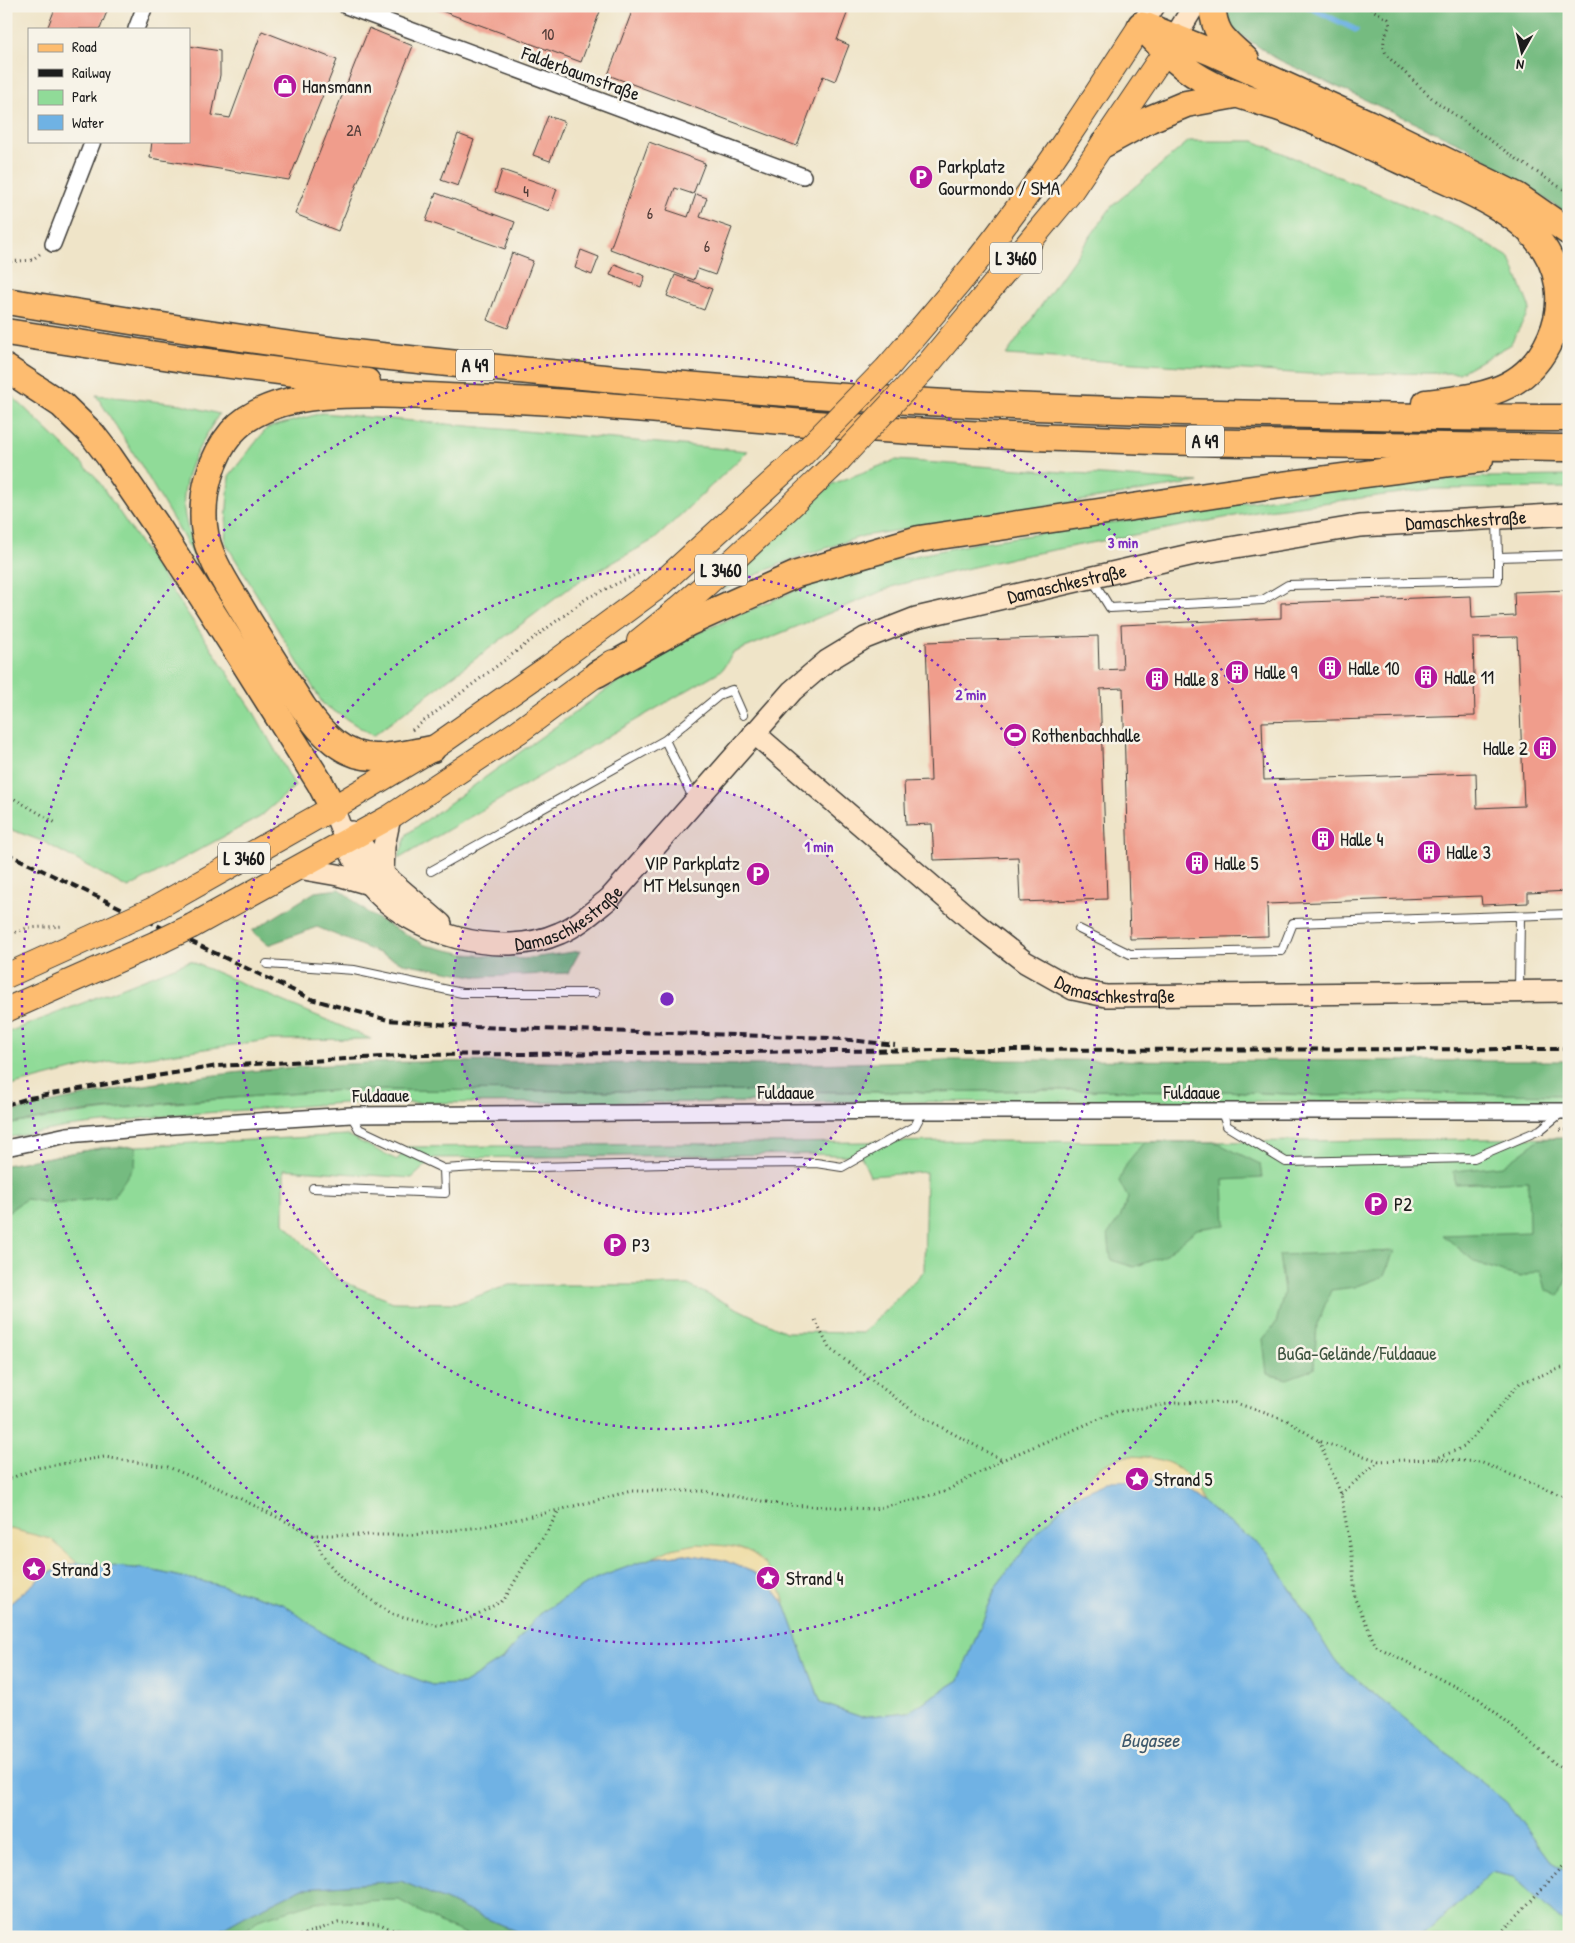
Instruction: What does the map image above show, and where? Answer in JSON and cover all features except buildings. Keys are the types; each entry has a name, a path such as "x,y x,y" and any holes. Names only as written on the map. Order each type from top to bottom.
{"highway":[{"path":"1212,6 1215,27 1220,36 1265,77"},
{"path":"1147,16 1171,44 1183,68 1235,95 1278,108 1341,134 1474,195 1515,217 1544,247 1556,272 1559,286 1557,318 1546,348 1531,369 1502,389 1466,399 1288,414"},
{"path":"1171,44 1265,77 1368,123 1517,196 1569,232"},
{"path":"1104,144 1150,119 1186,104 1235,95"},
{"name":"A 49","path":"6,302 188,330 377,355 581,376 779,392 947,403 1288,414 1569,418"},
{"name":"A 49","path":"6,332 183,359 512,399 913,431 1118,439 1569,449"},
{"path":"6,368 30,382 62,405 92,434 110,456 240,656 320,783 333,808"},
{"path":"432,749 378,758 357,755 332,742 316,727 257,635 215,561 204,527 204,506 208,480 212,465 232,432 246,419 277,404 301,398 326,396 390,395 512,399"},
{"path":"598,674 688,623 773,584 797,574 920,539 1266,487 1569,449"}],"main road":[{"name":"L 3460","path":"6,976 123,924 154,908 333,808 432,749 549,667 655,589 800,457 888,367 1004,227 1050,162 1147,16"},
{"name":"L 3460","path":"6,1010 192,926 390,817 518,732 598,674 662,623 839,460 924,369 1069,194 1171,44"}],"street":[{"path":"136,28 145,6"},
{"name":"Falderbaumstraße","path":"346,6 803,176"},
{"name":"L 3460","path":"1171,44 1194,6"},
{"path":"53,244 92,142"},
{"name":"Damaschkestraße","path":"333,808 350,839 376,879 423,910 459,938 494,945 536,941 561,933 610,898 695,802 749,724 827,661 865,638 916,618 1194,554 1360,526 1569,514"},
{"name":"Damaschkestraße","path":"749,724 976,924 1026,962 1073,989 1106,996 1569,991"},
{"path":"376,879 390,817"},
{"name":"Damaschkestraße","path":"298,868 376,879"},
{"name":"Fuldaaue","path":"6,1148 67,1135 351,1115 923,1111 1566,1111"}],"lane":[{"path":"1092,578 1110,608 1263,600 1288,586 1498,580 1497,518"},
{"path":"1498,557 1569,556"},
{"path":"431,871 666,740 721,694 732,690 749,724"},
{"path":"666,740 695,802"},
{"path":"1079,929 1130,954 1282,951 1293,923 1569,914"},
{"path":"1519,992 1520,916"},
{"path":"267,964 354,970 462,993 595,992"},
{"path":"351,1115 359,1129 444,1169 491,1166 816,1163 842,1167 915,1126 923,1111"},
{"path":"1222,1112 1227,1126 1286,1162 1474,1158 1540,1130 1566,1111"},
{"path":"312,1188 445,1193 444,1169"}],"path":[{"path":"1366,6 1388,19 1390,25 1383,38 1383,47 1387,56 1434,100 1515,158 1569,193"},
{"path":"6,262 32,260 53,244"},
{"path":"404,735 587,598 643,571"},
{"path":"6,794 56,823"},
{"path":"6,936 27,928 65,926"},
{"path":"815,1320 829,1348 869,1378 918,1414 1002,1460"},
{"path":"1569,1362 1567,1366 1569,1373"},
{"path":"1434,1459 1464,1447 1520,1383 1567,1366"},
{"path":"6,1480 37,1468 104,1457 168,1467 223,1490 312,1535 412,1536 481,1527 559,1510 631,1490 703,1491 785,1505 874,1509 944,1492 1002,1460 1116,1412 1175,1403 1236,1404 1288,1420 1319,1441 1379,1461 1434,1459 1480,1462 1560,1495 1569,1496"},
{"path":"1319,1441 1341,1494 1352,1556 1354,1598 1376,1646 1479,1699 1567,1772 1569,1780"},
{"path":"1341,1494 1379,1461"},
{"path":"312,1535 323,1556 343,1581 392,1614 437,1625 465,1621 504,1600 559,1510"},
{"path":"1497,1937 1568,1860"},
{"path":"295,1937 338,1923 380,1924 408,1937"}],"green space":[{"path":"1228,6 1569,6 1569,215 1465,146 1277,59 1223,23"},
{"path":"1189,141 1254,141 1462,229 1510,258 1530,309 1510,345 1459,373 1309,374 1006,355 1112,206"},
{"path":"6,393 12,396 95,476 252,709 295,786 260,817 128,888 42,841 6,828"},
{"path":"96,395 181,404 219,414 192,462 185,489 185,517 198,562 141,465"},
{"path":"322,413 748,451 655,539 576,583 373,736 323,704 225,542 229,476 267,428"},
{"path":"896,460 1198,482 863,536 787,561 721,591 832,484"},
{"path":"1569,476 1569,488 1432,489 1267,510 1016,557 897,585 733,653 722,670 398,859 407,834 628,674 681,640 794,591 857,568 977,543 1349,487 1487,477"},
{"path":"340,889 369,914 425,945 465,954 524,959 580,951 568,973 479,977 403,963 317,927 268,945 252,931 315,892"},
{"path":"190,961 371,1039 268,1040 91,1065 6,1087 6,1033"},
{"path":"946,1060 1569,1061 1569,1095 1417,1093 1329,1096 1223,1091 1052,1090 924,1092 343,1090 176,1102 66,1114 6,1125 6,1113 108,1091 212,1076 316,1066 368,1063 462,1062 761,1065"},
{"path":"343,1090 1223,1091 1329,1096 1417,1093 1569,1095 1569,1103 1222,1101 343,1103 176,1115 67,1127 6,1138 6,1125 90,1112 175,1103"},
{"name":"BuGa-Gelände/Fuldaaue","path":"347,1135 397,1160 407,1147 960,1141 1215,1142 1569,1138 1569,1873 1551,1862 1507,1803 1335,1661 1267,1551 1186,1490 1107,1482 1074,1496 1042,1527 997,1585 959,1680 908,1712 861,1717 821,1703 785,1605 652,1558 595,1579 539,1614 504,1658 463,1684 432,1685 398,1672 327,1636 283,1604 214,1584 145,1569 77,1563 11,1602 6,1607 6,1165 100,1148","holes":["810,1154 861,1156 870,1176 926,1172 924,1271 863,1333 786,1332 688,1285 509,1285 458,1303 393,1302 337,1279 284,1223 284,1169 412,1178 434,1158"]},
{"path":"1569,1138 1569,1212 1559,1225 1568,1276 1559,1296 1546,1290 1541,1270 1521,1277 1505,1273 1475,1262 1443,1235 1529,1232 1528,1181 1455,1184 1454,1171 1503,1166 1540,1139"},
{"path":"1144,1142 1215,1142 1260,1164 1262,1178 1223,1180 1225,1225 1197,1229 1162,1257 1134,1267 1111,1260 1108,1234 1120,1218 1128,1198 1119,1181 1127,1163"},
{"path":"136,1146 135,1165 113,1197 56,1204 26,1199 6,1213 6,1165 100,1148"},
{"path":"1394,1251 1384,1276 1355,1287 1331,1290 1317,1325 1314,1369 1287,1379 1267,1374 1263,1339 1276,1323 1284,1292 1279,1255"},
{"path":"1492,1872 1514,1877 1569,1928 1569,1937 1418,1937 1429,1931"},
{"path":"401,1881 529,1937 208,1937 247,1915"},
{"path":"401,1881 529,1937 474,1937 442,1924 399,1900 316,1902 258,1920 239,1937 208,1937 247,1915 303,1888"}],"sand":[{"name":"Strand 5","path":"1123,1456 1150,1458 1172,1464 1197,1489 1203,1503 1186,1490 1074,1496 1095,1471"},
{"name":"Strand 3","path":"11,1529 51,1539 77,1563 45,1574 6,1607 6,1530"},
{"name":"Strand 4","path":"697,1544 733,1547 747,1550 758,1557 773,1576 781,1591 785,1605 770,1584 753,1572 723,1560 685,1554 652,1558 671,1549"}],"water":[{"name":"Bugasee","path":"1149,1481 1186,1490 1267,1551 1335,1661 1507,1803 1551,1862 1569,1873 1569,1928 1514,1877 1492,1872 1429,1931 1418,1937 529,1937 401,1881 303,1888 247,1915 208,1937 6,1937 6,1607 45,1574 77,1563 145,1569 214,1584 283,1604 327,1636 398,1672 432,1685 463,1684 504,1658 539,1614 595,1579 652,1558 685,1554 723,1560 753,1572 770,1584 785,1605 821,1703 861,1717 908,1712 959,1680 997,1585 1042,1527 1074,1496 1107,1482"}],"waterway":[{"path":"1307,6 1356,30"}],"railway":[{"path":"6,853 311,999 388,1020 475,1027 832,1038 895,1045"},
{"path":"6,1105 29,1098 218,1066 418,1055 944,1050 1569,1049"}],"place":[{"name":"Hansmann","path":"285,86"},
{"name":"Parkplatz Gourmondo / SMA","path":"921,177"},
{"name":"Halle 10","path":"1330,668"},
{"name":"Halle 9","path":"1237,672"},
{"name":"Halle 11","path":"1426,677"},
{"name":"Halle 8","path":"1157,679"},
{"name":"Rothenbachhalle","path":"1015,735"},
{"name":"Halle 2","path":"1545,748"},
{"name":"Halle 4","path":"1323,839"},
{"name":"Halle 3","path":"1429,852"},
{"name":"Halle 5","path":"1197,863"},
{"name":"VIP Parkplatz MT Melsungen","path":"758,874"},
{"name":"P2","path":"1376,1204"},
{"name":"P3","path":"615,1245"},
{"name":"Strand 5","path":"1137,1479"},
{"name":"Strand 3","path":"34,1569"},
{"name":"Strand 4","path":"768,1578"}]}
